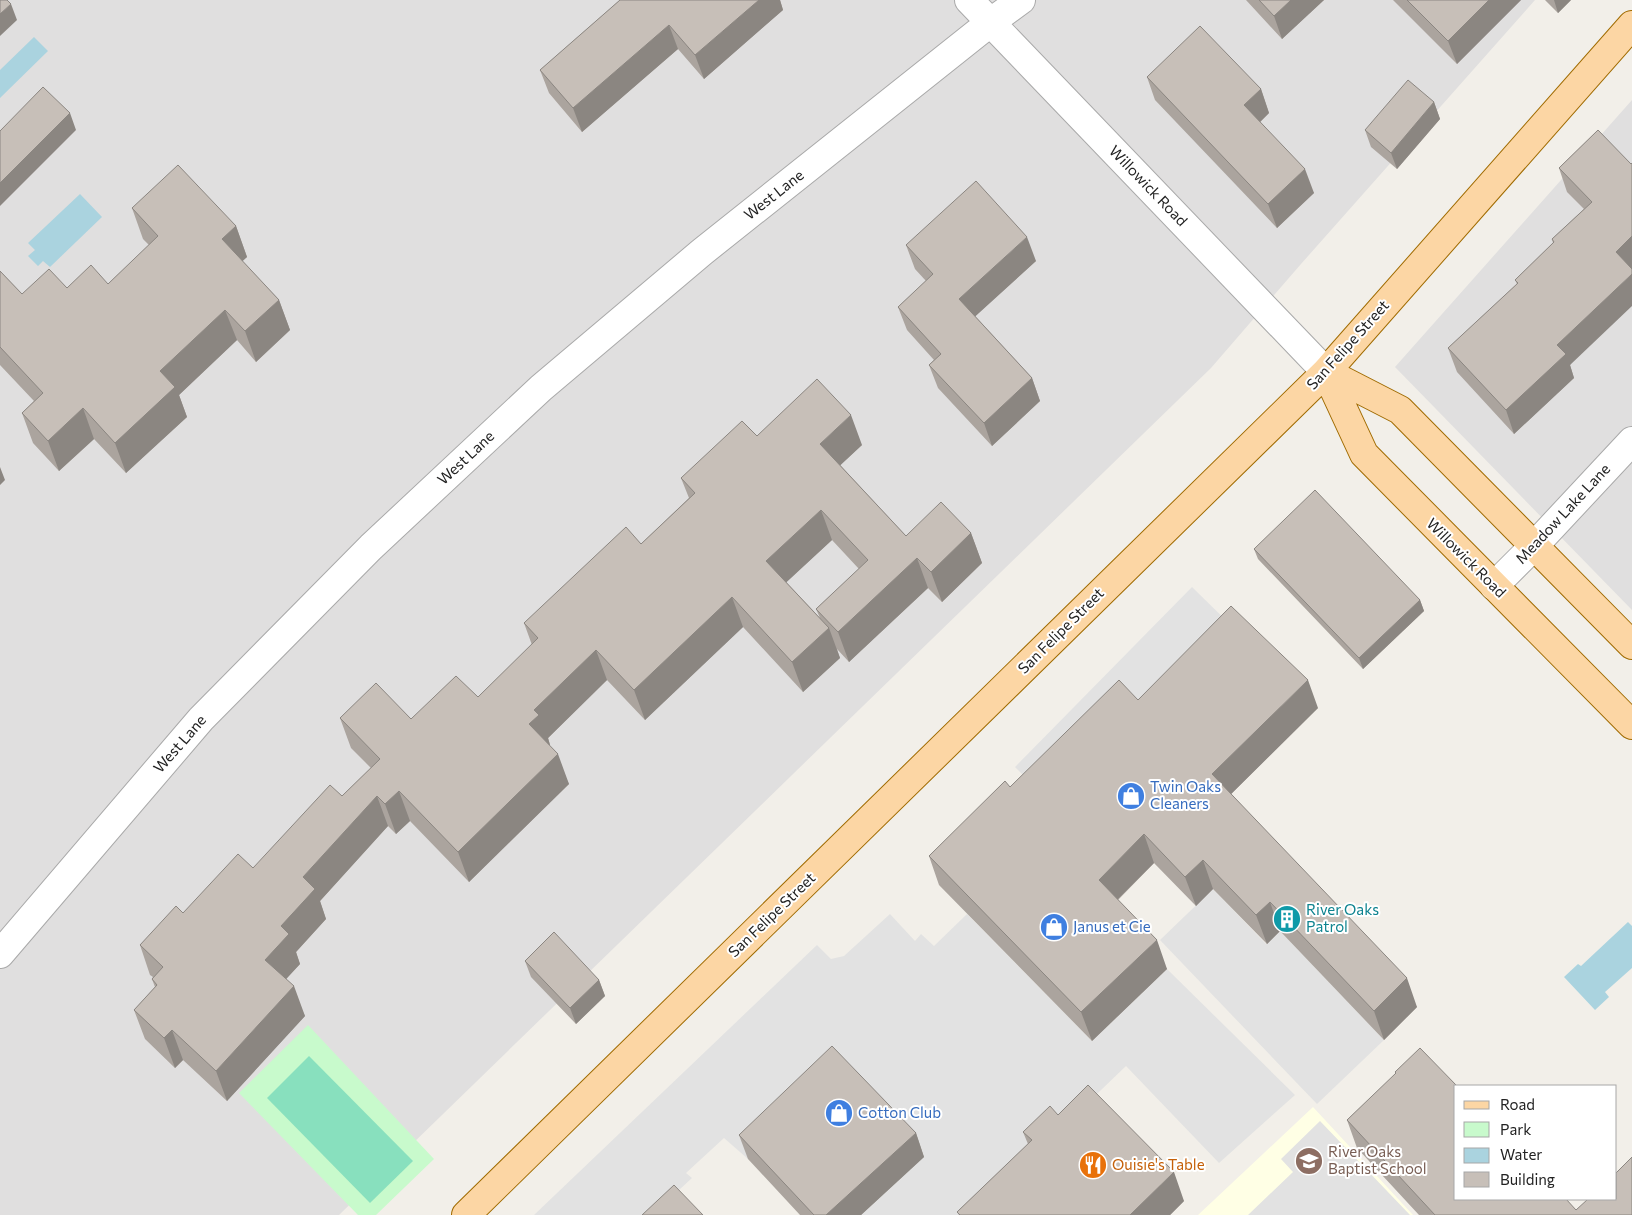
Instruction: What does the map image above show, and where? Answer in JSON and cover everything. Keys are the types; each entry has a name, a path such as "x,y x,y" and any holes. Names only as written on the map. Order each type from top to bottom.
{"main road":[{"name":"San Felipe Street","path":"466,1215 1326,372 1632,25"},
{"name":"Willowick Road","path":"1326,372 1400,410 1632,645"},
{"name":"Willowick Road","path":"1326,372 1364,454 1632,726"}],"street":[{"name":"Willowick Road","path":"969,0 1326,372"},
{"name":"West Lane","path":"0,954 201,719 371,547 541,388 702,252 1021,0"},
{"name":"Meadow Lake Lane","path":"1494,586 1632,441"}],"shaded area":[{"path":"0,0 1535,0 1211,368 339,1215 0,1215"},
{"path":"1632,100 1632,610 1395,367"},
{"path":"1192,587 1241,635 1043,795 1015,767"},
{"path":"1213,889 1266,944 1280,931 1384,1040 1317,1104 1160,940"},
{"path":"890,914 915,941 921,934 934,946 967,914 1092,1041 1167,969 1295,1095 1219,1163 1126,1066 971,1215 861,1215 748,1159 724,1138 686,1173 692,1178 652,1215 534,1215 817,945 831,959 844,956"},
{"name":"River Oaks Baptist School","path":"1313,1107 1413,1215 1198,1215"},
{"name":"River Oaks Baptist School","path":"1320,1121 1410,1215 1248,1215 1293,1172 1281,1159"}],"green space":[{"path":"308,1025 434,1159 376,1215 358,1215 239,1093"},
{"path":"309,1056 413,1161 370,1203 267,1098"}],"water":[{"path":"34,37 48,51 0,98 0,70"},
{"path":"80,194 102,217 50,267 43,261 38,266 28,256 35,250 28,243"},
{"path":"1628,922 1632,926 1632,968 1605,992 1609,997 1595,1010 1564,977 1578,964 1581,966"}],"building":[{"path":"0,0 7,0 11,4 0,14"},
{"path":"620,0 759,0 695,55 669,25 573,108 540,70"},
{"path":"1259,0 1291,0 1274,16"},
{"path":"1407,0 1489,0 1448,41"},
{"path":"1200,26 1261,89 1244,105 1305,169 1268,204 1147,77"},
{"path":"1408,80 1434,102 1391,153 1365,130"},
{"path":"43,87 70,113 0,183 0,131"},
{"path":"1598,130 1632,163 1632,236 1616,252 1632,269 1632,274 1557,345 1566,354 1506,410 1448,348 1518,283 1515,280 1554,242 1552,239 1592,202 1559,168"},
{"path":"178,165 236,226 222,239 279,300 245,331 225,310 160,371 175,387 115,443 83,408 48,441 22,413 43,393 0,347 0,271 22,294 49,269 67,288 91,265 108,284 158,236 132,208"},
{"path":"976,181 1027,237 959,299 1032,378 984,423 929,365 941,354 898,307 933,274 906,245"},
{"path":"817,379 851,415 820,444 906,536 941,502 971,533 931,572 917,558 838,632 816,609 868,560 821,510 766,561 829,628 792,662 732,597 634,690 596,650 534,710 539,715 529,724 558,754 458,852 399,791 385,804 377,796 303,877 315,889 281,926 289,934 265,960 294,986 216,1071 172,1030 164,1038 134,1010 157,985 152,979 163,967 140,945 176,906 183,913 238,854 253,868 330,785 342,796 380,759 340,718 376,683 411,719 456,676 478,697 538,638 524,623 626,527 641,544 695,493 681,478 742,421 757,436"},
{"path":"1315,490 1420,600 1359,658 1254,549"},
{"path":"1231,606 1308,680 1212,774 1407,978 1374,1011 1270,902 1256,915 1203,860 1185,877 1144,834 1099,880 1157,940 1081,1012 929,856 1005,781 1010,787 1119,680 1138,700"},
{"path":"554,932 599,980 570,1008 525,961"},
{"name":"Cotton Club","path":"832,1046 916,1133 826,1215 814,1215 739,1135"},
{"path":"1420,1048 1456,1085 1454,1085 1454,1200 1567,1200 1576,1210 1587,1200 1617,1200 1617,1172 1632,1157 1632,1215 1435,1215 1347,1120"},
{"name":"Ouisie's Table","path":"1088,1085 1174,1172 1130,1215 960,1215 957,1212 1032,1140 1023,1132 1050,1106 1058,1115"},
{"path":"674,1185 703,1215 642,1215"}],"place":[{"name":"Twin Oaks Cleaners","path":"1131,796"},
{"name":"River Oaks Patrol","path":"1287,919"},
{"name":"Janus et Cie","path":"1054,927"},
{"name":"Cotton Club","path":"839,1113"},
{"name":"River Oaks Baptist School","path":"1309,1161"},
{"name":"Ouisie's Table","path":"1093,1165"}]}
